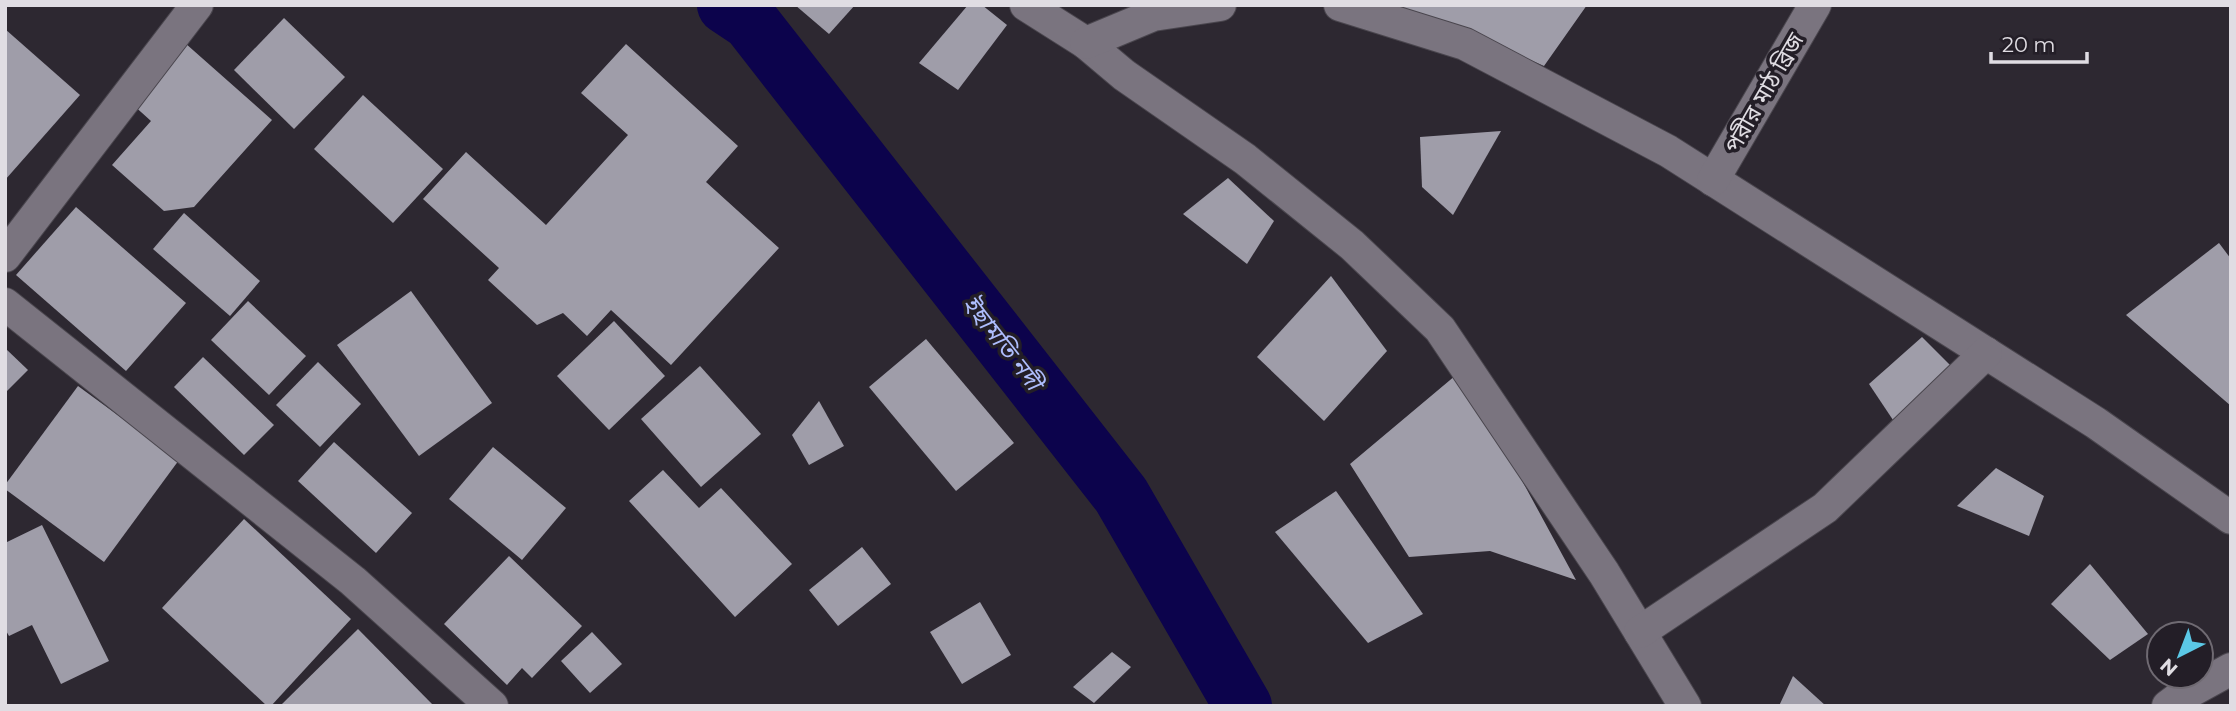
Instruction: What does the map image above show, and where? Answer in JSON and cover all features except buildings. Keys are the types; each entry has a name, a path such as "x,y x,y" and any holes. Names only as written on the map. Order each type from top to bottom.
{"street":[{"path":"5,256 197,5"},
{"path":"1026,5 1086,43 1124,75 1244,159 1352,245 1440,329 1604,573 1685,706"},
{"path":"1086,43 1153,15 1220,5"},
{"path":"1340,5 1465,44 1668,151 2096,423 2231,518"},
{"name":"পরীর মাঠ ব্রিজ","path":"1713,180 1815,5"},
{"path":"5,304 353,581 492,706"},
{"path":"1640,632 1825,508 1986,353"},
{"path":"2168,706 2231,669"}],"waterway":[{"name":"ইছামতি নদী","path":"726,5 750,21 1121,495 1243,706"}]}
